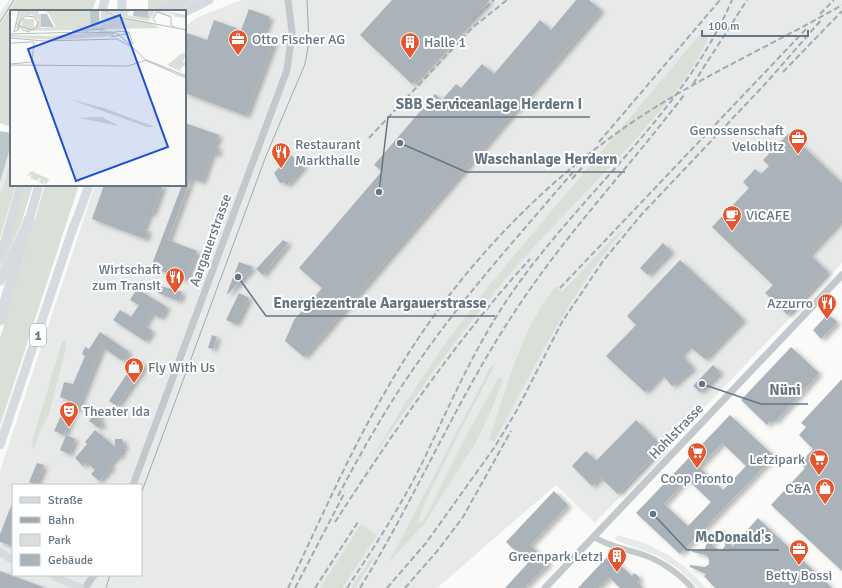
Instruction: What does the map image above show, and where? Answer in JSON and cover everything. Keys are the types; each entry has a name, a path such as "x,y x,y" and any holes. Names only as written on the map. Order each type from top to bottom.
{"highway":[{"path":"0,320 29,220"}],"main road":[{"path":"102,10 105,0"},
{"path":"108,10 110,0"},
{"path":"163,10 185,0"},
{"path":"186,12 209,0"},
{"path":"0,258 21,186"},
{"path":"0,281 29,220 39,186"},
{"path":"74,225 74,215 83,186"},
{"name":"1","path":"0,445 74,225 89,186"},
{"path":"0,552 7,559"},
{"path":"54,576 80,588"}],"street":[{"name":"Aargauerstrasse","path":"133,484 287,70 292,32 287,1"},
{"name":"Hohlstrasse","path":"545,588 842,275"},
{"path":"594,537 607,545 645,555 670,569 689,587"},
{"path":"85,588 93,576"}],"shaded area":[{"path":"9,0 17,0 0,25 0,13"},
{"path":"241,0 842,0 842,263 595,523 556,485 437,588 0,588 0,471 95,186 186,186 186,25 196,18"},
{"path":"0,131 10,133 10,148 0,182"},
{"path":"10,148 10,164 2,191 0,191 0,182"},
{"path":"618,535 647,544 670,556 686,568 706,588 698,588 679,569 656,555 617,541 615,538"}],"green space":[{"path":"17,0 96,0 92,10 10,10"},
{"path":"148,0 199,0 182,10 148,10"},
{"path":"10,10 10,127 0,123 0,25"},
{"path":"702,32 708,39 690,71 665,105 626,150 543,237 502,283 442,359 368,464 406,402 447,341 491,283"},
{"path":"10,164 10,186 16,186 0,238 0,191 2,191"},
{"path":"26,186 33,186 21,224 0,272 6,239"},
{"path":"45,186 79,186 0,426 0,338"},
{"path":"620,231 622,232 585,281 568,307 537,361 494,442 489,440 524,340 544,303 556,286 562,292"},
{"path":"66,340 66,347 49,414 40,431 34,449 31,445 62,342"},
{"path":"496,363 425,502 418,522 420,523 424,520 465,438 499,377 503,380 490,413 476,442 424,524 389,562 490,368"},
{"path":"361,524 377,535 342,588 320,588"},
{"path":"372,557 374,558 355,588 351,588"}],"building":[{"name":"Halle 1","path":"392,0 490,0 412,84 360,35"},
{"path":"576,0 589,0 601,10 304,357 285,341 294,320 322,288 299,268 382,171 374,165 435,94 442,100 456,84 461,88 482,64 494,74 540,20 551,30"},
{"path":"249,9 270,17 262,38 274,42 246,116 186,93 187,33 207,40 214,20 241,30"},
{"path":"186,123 219,135 214,147 219,148 217,155 212,153 202,182 191,178 168,240 197,251 186,280 151,267 182,186 186,186"},
{"path":"789,133 842,183 842,219 809,254 828,272 788,315 765,293 773,285 712,227 749,188 743,182 755,169 761,174 769,166 763,160"},
{"path":"291,155 304,166 287,185 284,182 280,183 274,173"},
{"path":"104,186 163,186 152,214 149,214 143,229 148,231 145,239 92,219"},
{"path":"283,240 288,243 263,275 256,269"},
{"path":"663,243 671,251 648,275 640,268"},
{"path":"680,260 743,319 705,359 689,346 681,354 693,368 672,386 662,374 645,392 606,356 636,325 627,316"},
{"path":"239,262 253,267 228,294 227,293"},
{"path":"161,286 182,292 179,301 158,293"},
{"path":"137,289 167,307 160,318 152,313 144,325 152,331 145,341 113,320 120,310 131,317 139,305 130,300"},
{"path":"239,293 249,298 236,324 226,320"},
{"path":"828,314 837,322 821,339 813,330"},
{"path":"100,332 129,352 123,361 102,347 77,410 75,409 64,435 54,431 68,400 60,397 64,382 73,384 85,356 82,354 85,347 89,349"},
{"path":"212,335 217,337 213,349 208,348"},
{"path":"791,347 819,373 776,421 770,421 767,425 741,400"},
{"path":"136,360 145,366 117,406 109,401"},
{"path":"713,365 720,372 700,392 693,386"},
{"name":"Letzipark","path":"842,379 842,571 771,505 805,468 800,463 813,449 799,435 806,427 801,423"},
{"path":"95,412 101,416 98,420 103,422 99,428 89,421"},
{"path":"730,415 774,456 680,554 636,513","holes":["722,443 746,466 723,490 699,467","687,479 711,502 688,526 664,504"]},
{"path":"636,420 663,447 618,494 600,477 592,486 572,466 586,451 596,461"},
{"path":"95,430 115,447 115,439 122,439 125,448 122,449 120,457 117,456 109,465 112,467 99,481 91,474 95,470 86,462 83,466 75,458 87,444 85,442"},
{"path":"66,435 75,439 69,454 60,450"},
{"path":"37,463 44,465 36,484 29,482"},
{"path":"554,491 568,505 530,545 549,563 524,588 505,588 528,563 506,542"},
{"path":"12,504 12,546 0,542 0,534"},
{"name":"Letzipark","path":"758,518 832,588 715,588 704,576 706,574 690,567 690,565 705,567 709,564 709,559 706,555 692,552 705,549 707,536 709,538 710,535 724,530 732,547","holes":["723,532 725,546 722,550 717,550 711,543"]},
{"name":"Greenpark Letzi","path":"609,555 632,576 634,573 638,576 640,579 637,582 643,588 620,588 609,577 598,588 578,588"},
{"path":"0,571 43,587 43,588 0,588"}],"tram line":[{"path":"0,22 14,0"},
{"path":"142,491 266,156 305,64 309,42 307,0"},
{"path":"106,588 110,576"}],"railway":[{"path":"472,20 494,0"},
{"path":"369,138 472,28 507,0"},
{"path":"599,142 720,0"},
{"path":"347,588 398,508 425,457 474,355 509,297 566,223 658,118 686,81 711,42 732,0"},
{"path":"693,84 747,0"},
{"path":"820,14 834,0"},
{"path":"288,588 348,461 374,411 411,350 462,279 521,214 586,156 647,112 702,80 842,5"},
{"path":"783,72 842,11"},
{"path":"387,588 426,543 494,448 517,410 562,322 603,261 642,214 767,82 822,19"},
{"path":"560,288 808,27"},
{"path":"360,588 380,555 452,419 510,319 530,289 572,233 684,95"},
{"path":"572,179 592,156"},
{"path":"338,496 400,388 441,330 477,284 573,172"},
{"path":"335,522 427,386 477,321 530,259"},
{"path":"405,588 438,550 463,517 511,431"},
{"path":"295,588 345,492"},
{"path":"315,588 358,522"}],"place":[{"name":"Otto Fischer AG","path":"238,56"},
{"name":"Halle 1","path":"410,59"},
{"name":"Waschanlage Herdern","path":"400,143"},
{"name":"Genossenschaft Veloblitz","path":"798,155"},
{"name":"Restaurant Markthalle","path":"281,169"},
{"name":"SBB Serviceanlage Herdern I","path":"379,192"},
{"name":"ViCAFE","path":"732,232"},
{"name":"Energiezentrale Aargauerstrasse","path":"238,277"},
{"name":"Wirtschaft zum Transit","path":"175,294"},
{"name":"Azzurro","path":"827,320"},
{"name":"Fly With Us","path":"134,384"},
{"name":"Nüni","path":"702,384"},
{"name":"Theater Ida","path":"69,428"},
{"name":"Coop Pronto","path":"697,469"},
{"name":"Letzipark","path":"819,476"},
{"name":"C&A","path":"825,505"},
{"name":"McDonald's","path":"653,514"},
{"name":"Betty Bossi","path":"799,566"},
{"name":"Greenpark Letzi","path":"617,573"}]}
